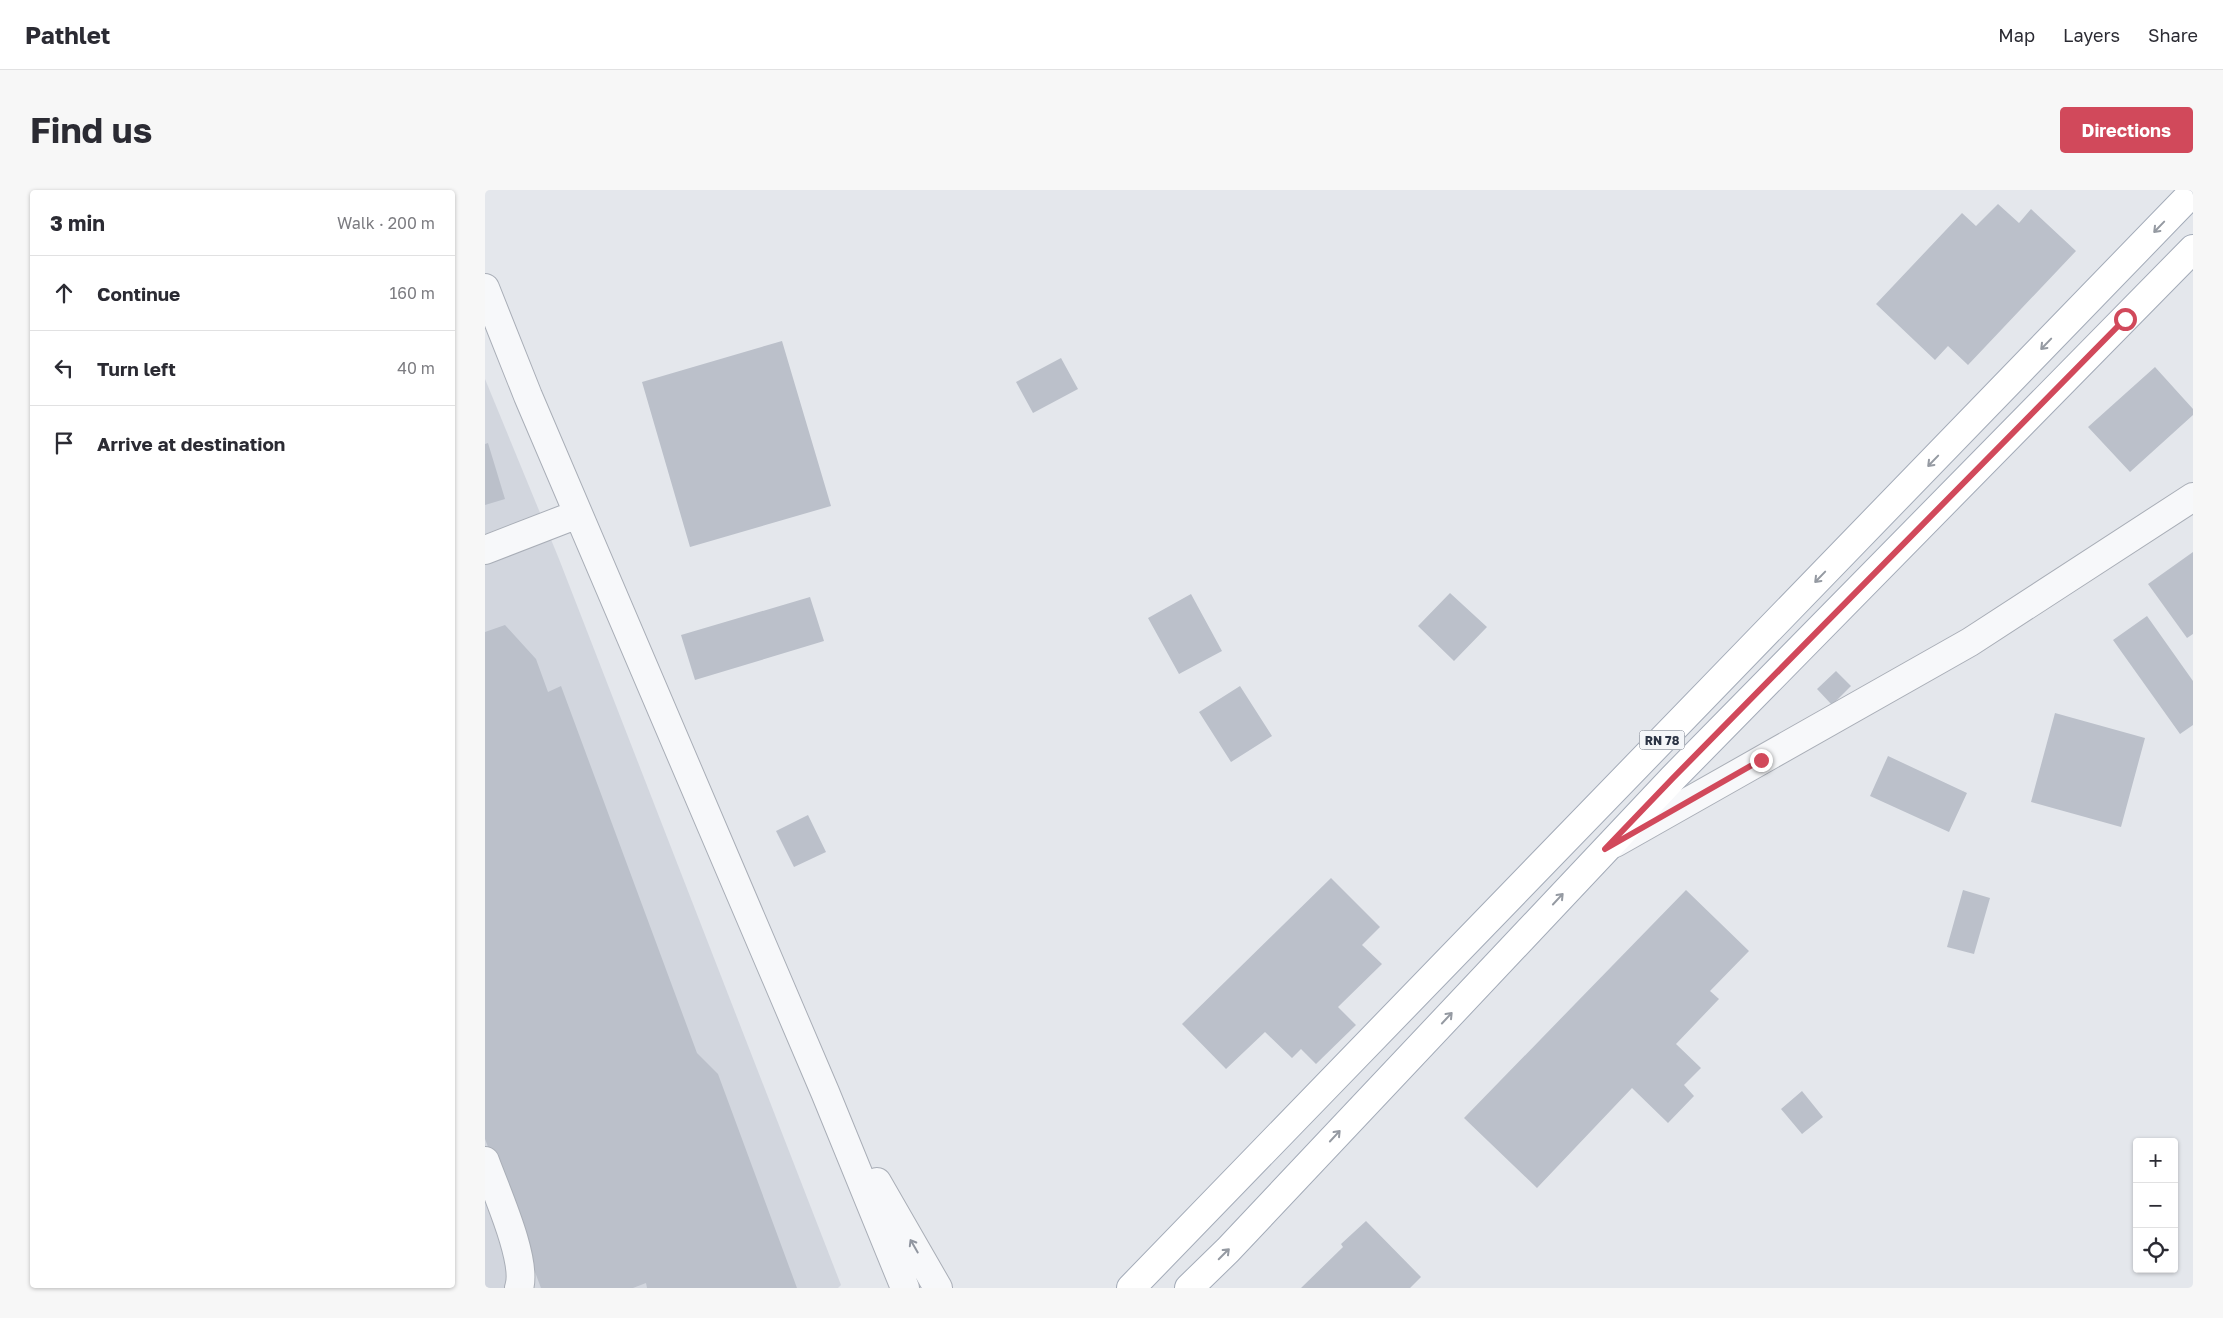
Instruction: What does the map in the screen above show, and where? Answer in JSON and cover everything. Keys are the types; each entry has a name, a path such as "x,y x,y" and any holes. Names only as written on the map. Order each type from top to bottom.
{"main road":[{"name":"RN 78","path":"1131,1288 2193,192"},
{"path":"1189,1288 1228,1250 1673,778 2193,249"}],"street":[{"path":"485,288 825,1092 901,1281"},
{"path":"1605,849 1969,642 2193,497"},
{"path":"485,550 579,514"},
{"path":"825,1092 938,1288"},
{"path":"485,1161 513,1240 522,1278 519,1288"}],"shaded area":[{"path":"485,379 559,559 841,1285 838,1288 485,1288"}],"building":[{"path":"1998,204 2019,223 2031,209 2076,251 1968,365 1948,346 1935,360 1876,304 1962,213 1976,226"},
{"path":"782,341 831,506 690,547 642,382"},
{"path":"1061,358 1078,389 1033,413 1016,382"},
{"path":"2155,367 2193,409 2193,415 2130,472 2088,427"},
{"path":"488,443 505,499 485,505 485,444"},
{"path":"2193,552 2193,634 2187,638 2148,584"},
{"path":"1450,593 1487,627 1454,661 1418,626"},
{"path":"1191,594 1222,651 1179,674 1148,618"},
{"path":"810,597 824,641 695,680 681,635"},
{"path":"2147,616 2193,681 2193,725 2180,734 2113,640"},
{"path":"505,625 536,659 548,692 561,686 697,1053 718,1074 797,1288 647,1288 646,1283 633,1288 541,1288 485,1139 485,632"},
{"path":"1836,671 1851,686 1832,705 1817,689"},
{"path":"1240,686 1272,736 1231,762 1199,712"},
{"path":"2055,713 2145,738 2121,827 2031,802"},
{"path":"1888,756 1967,793 1949,832 1870,796"},
{"path":"808,815 826,852 794,867 776,831"},
{"path":"1331,878 1380,927 1362,945 1382,964 1338,1007 1356,1025 1316,1064 1301,1049 1292,1058 1265,1032 1226,1069 1182,1024"},
{"path":"1686,890 1749,951 1710,991 1719,999 1676,1044 1701,1068 1684,1085 1694,1096 1668,1123 1632,1088 1537,1188 1464,1118"},
{"path":"1963,890 1990,898 1974,954 1947,947"},
{"path":"1802,1091 1823,1117 1802,1134 1781,1109"},
{"path":"1366,1221 1421,1277 1410,1288 1301,1288 1343,1247 1341,1244"}],"route":[{"path":"1761,760 1605,849 2125,319"}]}
